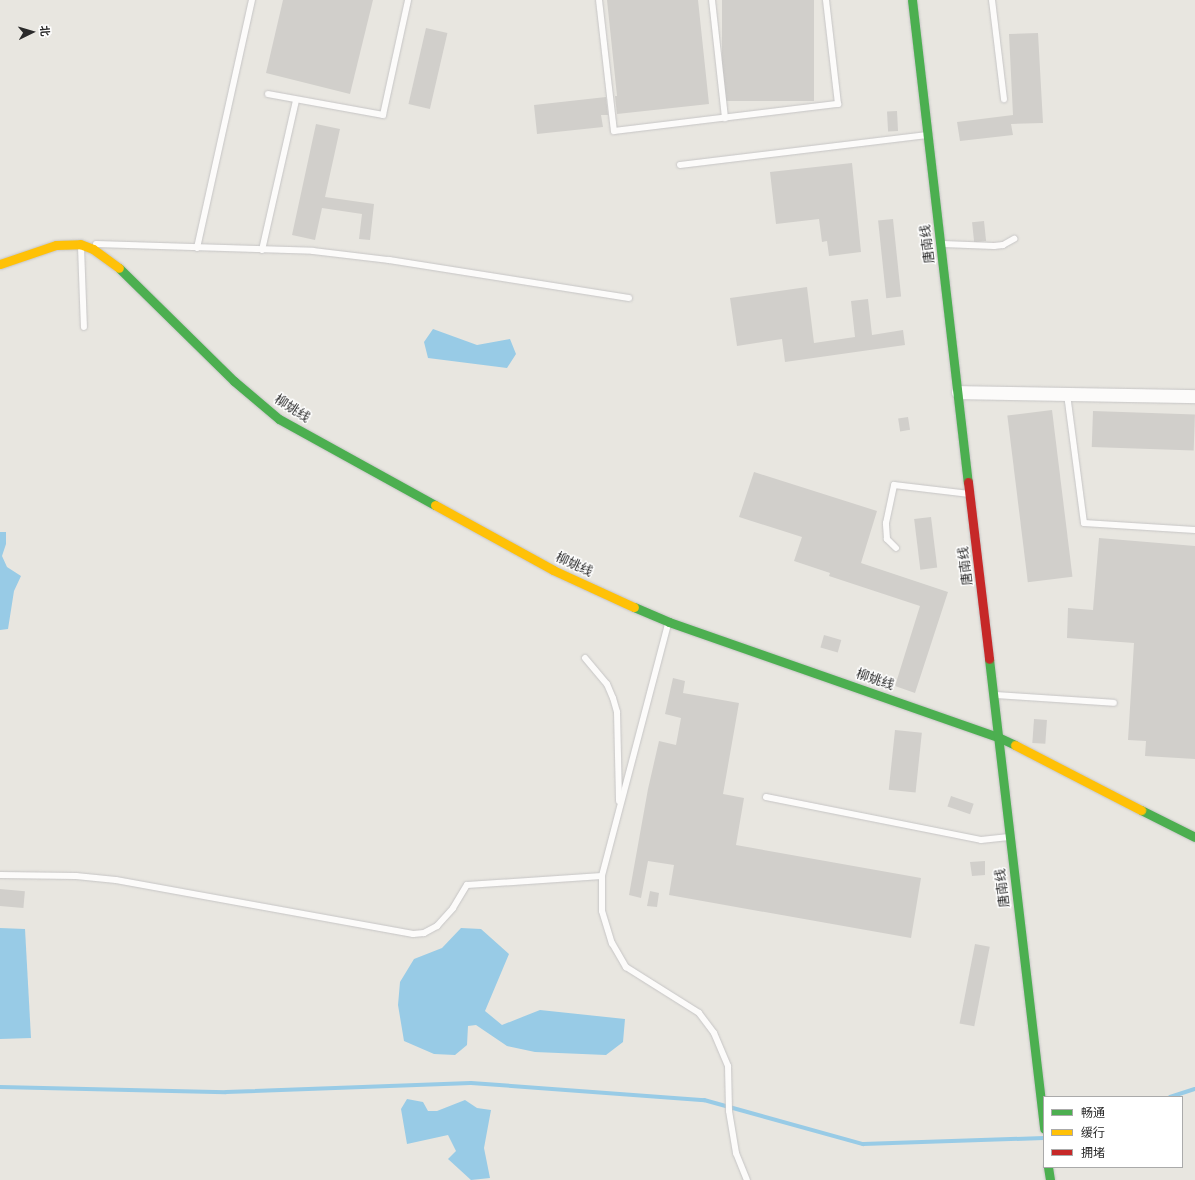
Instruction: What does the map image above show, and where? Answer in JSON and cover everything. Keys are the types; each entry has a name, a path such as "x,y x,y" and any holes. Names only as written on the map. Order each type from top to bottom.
{"street":[{"name":"唐南线","path":"912,0 1043,1120"},
{"name":"柳姚线","path":"0,264 56,244 80,244 94,249 114,263 234,381 279,419 553,570 669,622 998,737 1195,837"},
{"path":"958,392 1195,396"},
{"path":"1048,1168 1050,1180"}],"lane":[{"path":"197,248 252,0"},
{"path":"268,94 383,116 408,0"},
{"path":"599,0 614,131 838,104 826,0"},
{"path":"712,0 725,118"},
{"path":"992,0 1004,99"},
{"path":"262,250 296,100"},
{"path":"680,166 928,135"},
{"path":"941,244 994,246 1003,245 1014,239"},
{"path":"84,327 80,244 313,251 389,260 629,298"},
{"path":"1067,394 1084,523 1195,530"},
{"path":"896,548 887,539 886,523 894,485 970,495"},
{"path":"669,622 602,876 602,911 612,943 626,967 699,1012 714,1033 728,1066 729,1111 736,1153 747,1180"},
{"path":"585,658 607,684 617,712 620,809"},
{"path":"994,695 1114,702"},
{"path":"766,797 981,840 1010,837"},
{"path":"0,875 76,876 116,880 413,934 424,933 437,926 453,908 467,885 602,876"}],"water":[{"path":"433,329 477,345 510,339 516,354 507,368 428,358 424,342"},
{"path":"0,532 6,532 6,544 2,556 7,567 21,576 14,591 8,629 0,630"},
{"path":"0,928 25,929 31,1038 0,1039"},
{"path":"461,928 481,929 509,954 485,1011 502,1025 540,1010 625,1019 623,1042 606,1055 535,1052 507,1046 476,1025 468,1026 467,1045 455,1055 434,1054 404,1041 398,1005 400,982 414,959 442,948"},
{"path":"407,1099 423,1102 428,1111 437,1111 465,1100 477,1108 491,1110 484,1148 490,1178 471,1180 448,1159 456,1151 448,1135 407,1144 401,1109"}],"building":[{"path":"283,0 373,0 350,94 266,73"},
{"path":"607,0 698,0 709,104 617,114 615,96 617,96"},
{"path":"722,0 814,0 814,101 722,101"},
{"path":"426,28 447,33 430,109 408,104"},
{"path":"1038,33 1043,123 1011,124 1013,135 960,141 957,122 1013,115 1009,34"},
{"path":"606,97 608,115 601,115 603,127 537,134 534,105"},
{"path":"897,111 898,131 888,131 887,112"},
{"path":"316,124 340,129 325,197 374,204 370,240 359,239 362,214 322,208 315,240 292,235"},
{"path":"852,163 861,252 829,256 827,241 822,242 819,219 776,224 770,172"},
{"path":"893,219 901,297 886,298 878,221"},
{"path":"984,221 986,241 974,242 972,222"},
{"path":"807,287 814,343 855,337 851,301 868,299 872,335 903,330 905,345 785,362 782,339 737,346 730,298"},
{"path":"1052,410 1072,577 1028,582 1007,415"},
{"path":"1093,411 1195,415 1194,451 1092,447"},
{"path":"908,417 910,430 900,431 898,419"},
{"path":"754,472 877,511 861,563 948,592 915,693 895,686 920,606 829,576 830,573 794,561 802,537 739,517"},
{"path":"931,517 937,568 920,570 914,519"},
{"path":"1099,538 1195,546 1195,759 1145,756 1146,741 1128,740 1134,643 1067,638 1068,608 1093,610"},
{"path":"824,635 841,640 838,652 820,647"},
{"path":"673,678 685,681 683,693 739,703 723,794 744,798 736,845 921,878 911,938 669,895 674,865 648,861 641,898 629,895 648,789 659,741 676,745 681,718 665,714"},
{"path":"1034,719 1047,720 1045,744 1032,743"},
{"path":"895,730 922,733 916,792 889,790"},
{"path":"951,796 974,804 970,814 947,806"},
{"path":"985,861 985,875 972,876 970,862"},
{"path":"0,889 25,891 23,908 0,906"},
{"path":"650,891 659,893 657,907 647,906"},
{"path":"975,944 990,947 974,1026 960,1024"}],"waterway":[{"path":"0,1087 226,1092 471,1083 704,1100 863,1144 1043,1138"},
{"path":"1173,1096 1195,1089"}],"traffic: fast":[{"path":"912,0 968,482"},
{"path":"119,268 234,381 279,419 435,505"},
{"path":"634,607 669,622 998,737 1015,745"},
{"path":"989,659 1043,1120"},
{"path":"1141,810 1195,837"},
{"path":"1048,1168 1050,1180"}],"traffic: slow":[{"path":"0,264 56,245 80,244 93,249 119,268"},
{"path":"435,505 553,570 634,607"},
{"path":"1015,745 1141,810"}],"traffic: jam":[{"path":"968,482 989,659"}]}
